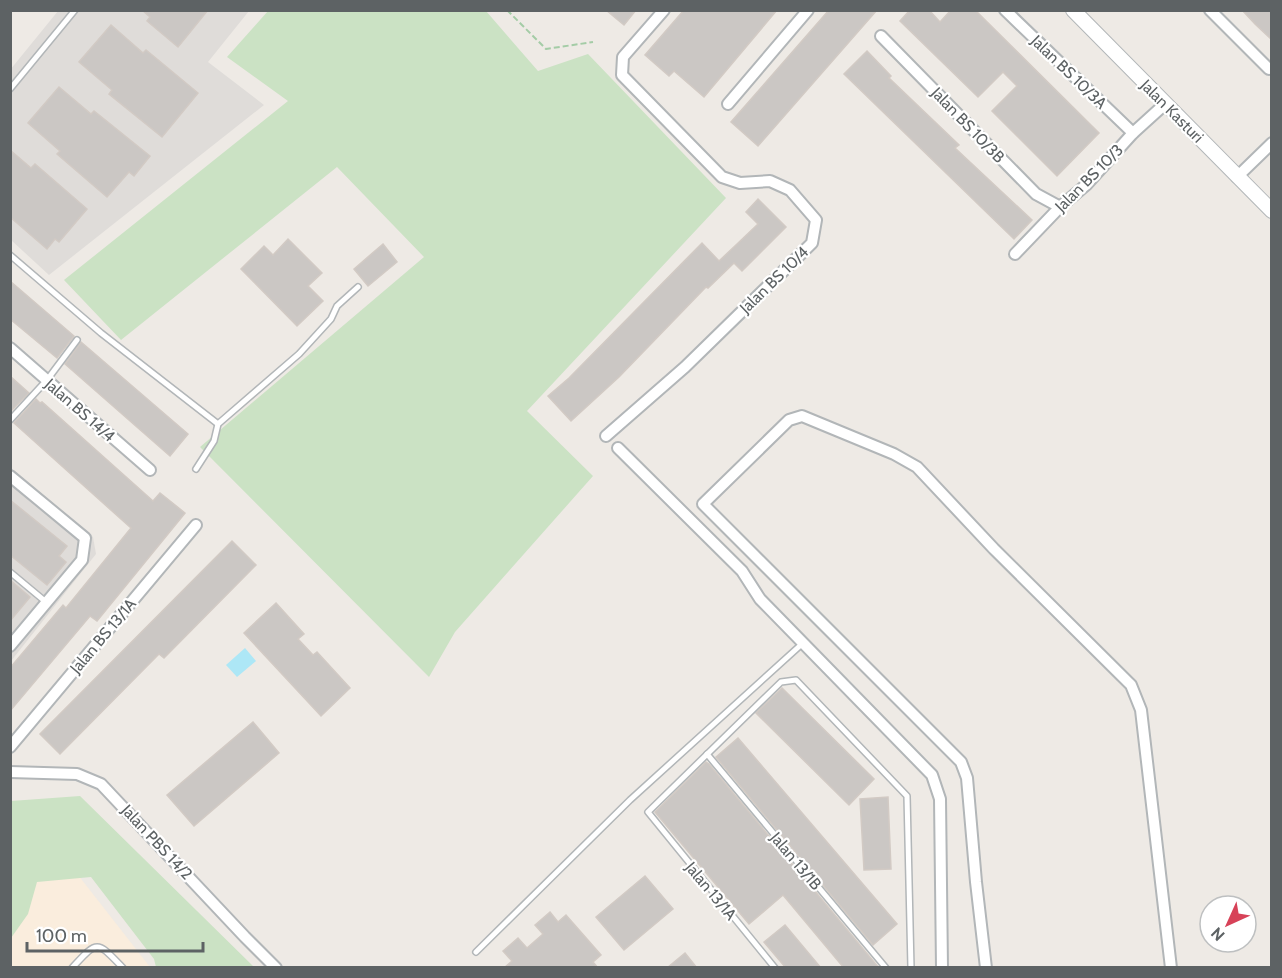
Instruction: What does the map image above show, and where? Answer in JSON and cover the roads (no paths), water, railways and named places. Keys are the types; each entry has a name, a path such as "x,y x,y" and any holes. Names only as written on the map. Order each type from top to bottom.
{"street":[{"name":"Jalan BS 10/4","path":"606,436 685,367 812,243 816,220 790,190 770,181 740,183 722,177 622,75 623,57 664,10"},
{"path":"728,104 808,10"},
{"name":"Jalan BS 10/3A","path":"1005,10 1133,134"},
{"name":"Jalan Kasturi","path":"1073,10 1272,211"},
{"path":"1210,10 1269,69"},
{"name":"Jalan BS 10/3B","path":"881,36 1036,194 1060,207"},
{"name":"Jalan BS 10/3","path":"1015,254 1165,104"},
{"path":"1237,177 1272,143"},
{"name":"Jalan BS 14/4","path":"10,348 150,470"},
{"path":"986,968 967,778 961,762 703,504 789,420 802,416 894,454 917,467 994,549 1131,685 1141,710 1171,968"},
{"path":"618,448 742,572 760,599 932,775 940,799 942,968"},
{"path":"10,476 85,538 82,560 10,646"},
{"name":"Jalan BS 13/1A","path":"10,747 196,525"},
{"name":"Jalan PBS 14/2","path":"10,772 77,774 101,784 276,968"}],"lane":[{"path":"10,89 75,10"},
{"path":"10,255 100,333 218,424"},
{"path":"196,469 213,441 218,424 299,354 331,319 337,306 358,287"},
{"path":"10,420 47,380 77,340"},
{"path":"10,572 47,602"},
{"path":"476,952 630,800 803,643"},
{"path":"707,754 781,681 796,680 907,796 911,968"},
{"name":"Jalan 13/1A","path":"707,754 648,811 648,814 775,968"},
{"name":"Jalan 13/1B","path":"707,754 886,968"},
{"path":"72,968 90,949 96,946 103,947 123,968"}],"water":[{"path":"245,648 256,661 237,677 226,665"}]}
